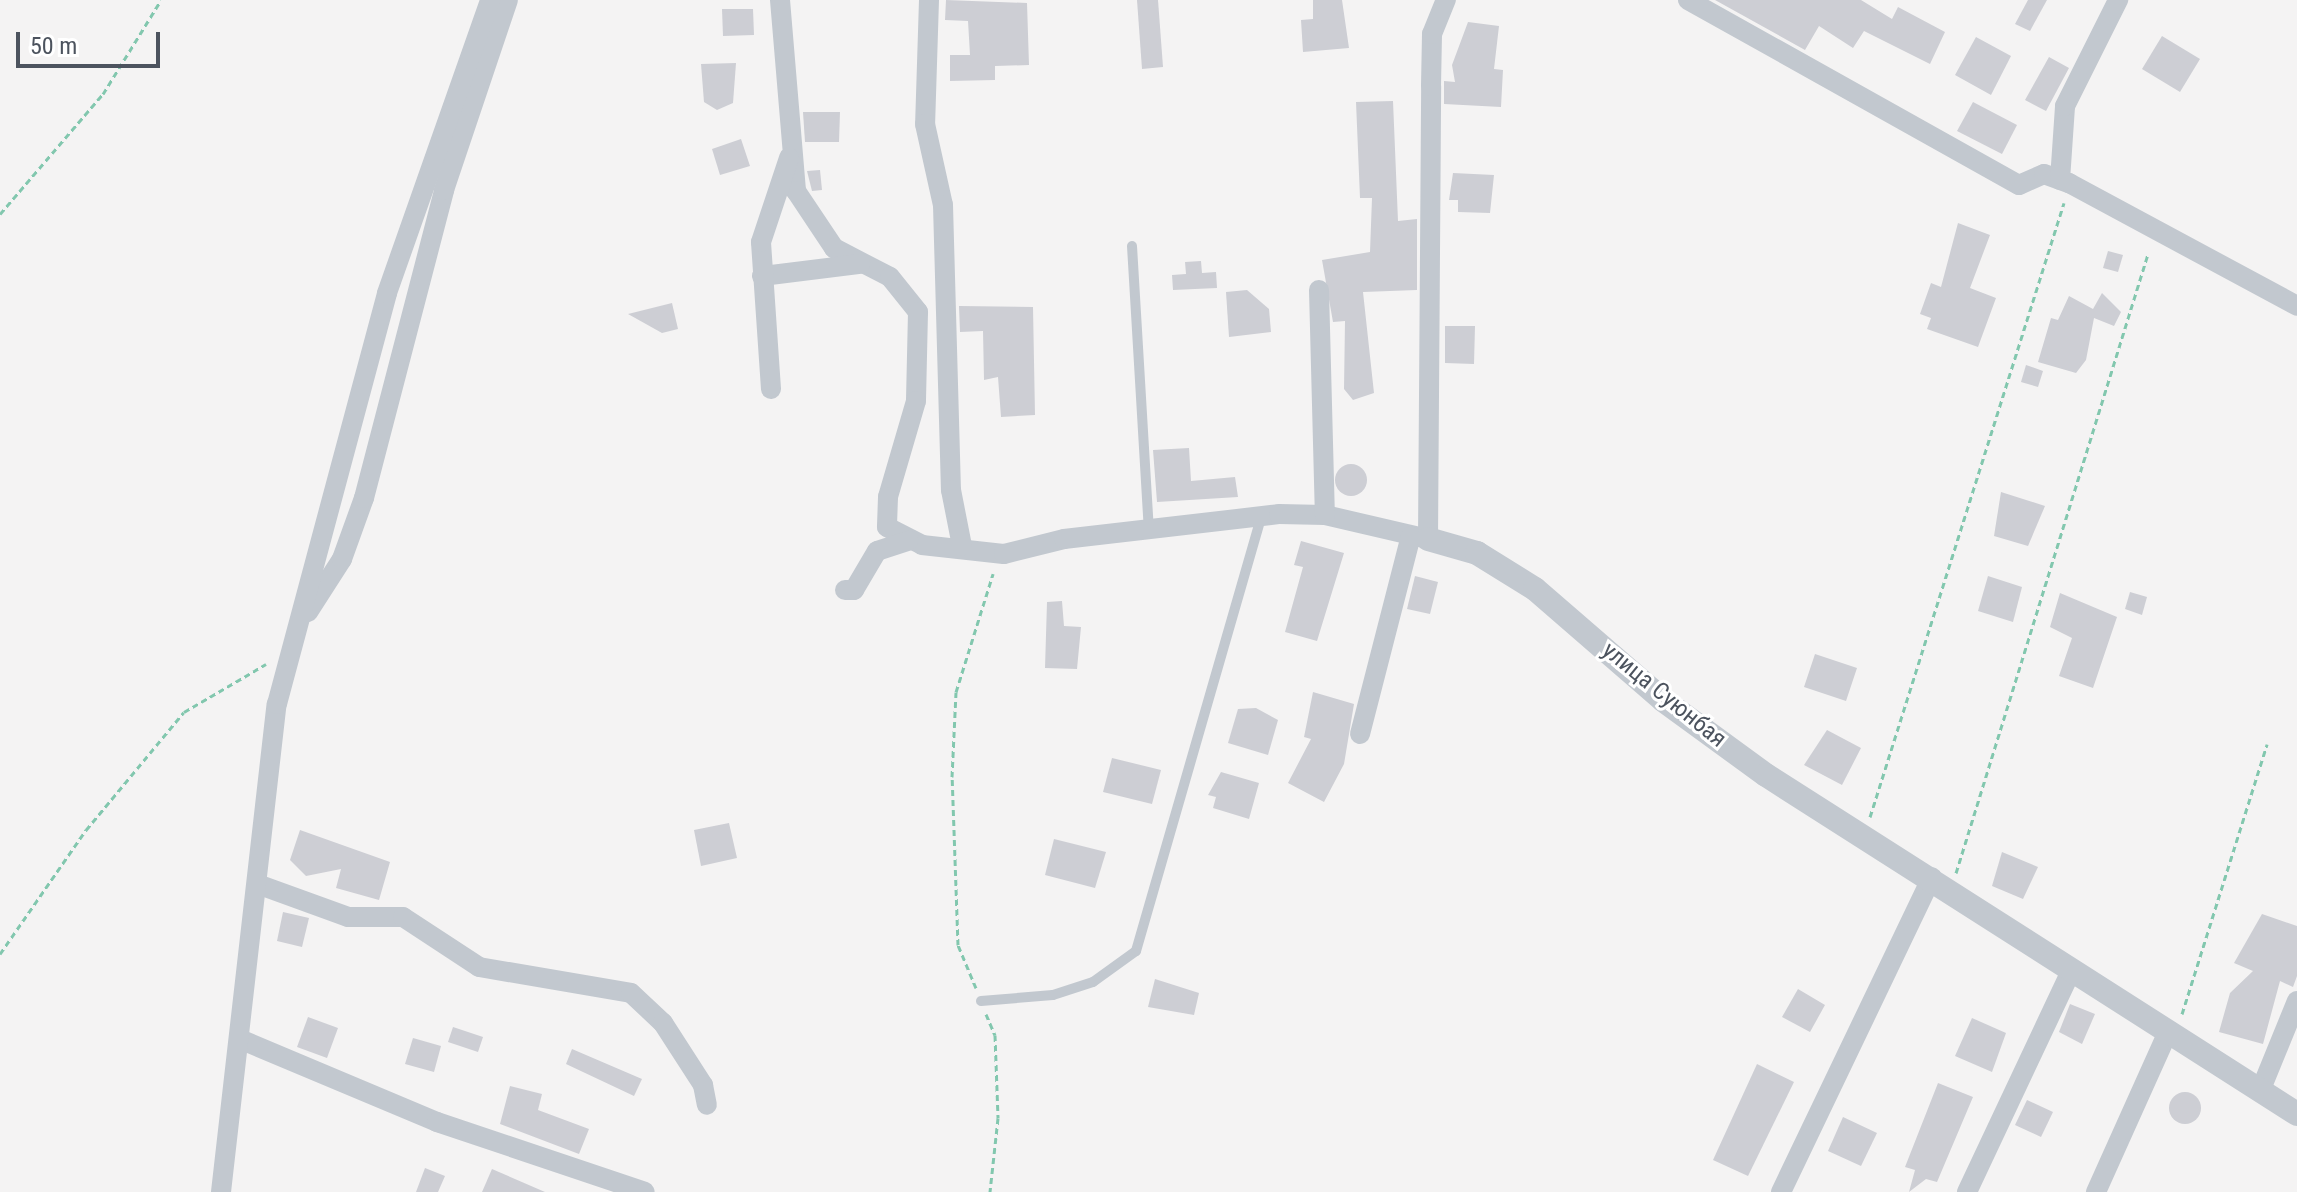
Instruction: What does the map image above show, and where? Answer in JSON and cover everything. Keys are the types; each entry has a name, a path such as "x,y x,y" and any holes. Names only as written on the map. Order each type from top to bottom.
{"street":[{"path":"221,1192 242,1040 267,757 387,293 490,0"},
{"path":"304,615 337,570 364,498 444,190 508,0"},
{"path":"780,0 789,157 816,230 865,264 890,277 918,312 916,401 886,512 887,527 908,541"},
{"path":"929,0 925,124 943,205 951,490 962,546"},
{"path":"1360,734 1420,538 1431,60 1445,0"},
{"path":"2064,182 2065,106 2118,0"},
{"path":"1692,1 2019,185 2044,174 2064,182 2297,306"},
{"path":"771,389 761,242 789,157"},
{"path":"762,276 865,264"},
{"path":"1319,290 1325,515"},
{"name":"улица Суюнбая","path":"1004,554 1149,530 1261,517 1325,515 1477,553 1535,589 1663,700 1862,835 2297,1114"},
{"path":"845,590 854,590 885,544 908,541 1004,554"},
{"path":"1781,1192 1941,883"},
{"path":"257,884 348,917 403,917 479,967 631,993 663,1023 703,1085 707,1105"},
{"path":"1967,1192 2072,969"},
{"path":"2261,1089 2297,1001"},
{"path":"2096,1192 2172,1034"},
{"path":"242,1040 437,1122 645,1192"}],"lane":[{"path":"1132,246 1149,530"},
{"path":"981,1001 1053,995 1093,982 1136,951 1261,517"}],"path":[{"path":"0,214 103,94 161,0"},
{"path":"1862,835 1913,699 2064,182"},
{"path":"1941,883 2148,254"},
{"path":"990,1192 998,1118 995,1035 958,945 953,749 972,626 1004,554"},
{"path":"0,954 86,830 184,712 294,645"},
{"path":"2172,1034 2267,744"}],"building":[{"path":"946,0 1027,3 1029,65 995,66 995,80 950,81 950,55 970,55 968,21 945,20"},
{"path":"1137,0 1158,0 1163,67 1142,69"},
{"path":"1313,0 1342,0 1349,48 1303,52 1301,20 1313,19"},
{"path":"1715,0 1861,0 1892,19 1898,7 1945,32 1930,64 1864,31 1853,48 1819,26 1805,50"},
{"path":"2028,0 2047,0 2030,31 2015,24"},
{"path":"722,9 753,9 754,35 723,36"},
{"path":"1468,22 1499,26 1494,69 1503,70 1501,107 1444,104 1444,81 1455,82 1452,65"},
{"path":"2162,36 2200,59 2180,92 2142,69"},
{"path":"1976,37 2011,56 1991,95 1955,75"},
{"path":"2049,57 2069,68 2046,111 2025,100"},
{"path":"736,63 733,103 717,110 704,102 701,64"},
{"path":"1393,101 1398,221 1417,219 1417,290 1363,292 1374,393 1353,400 1344,389 1345,321 1333,322 1322,260 1370,252 1372,198 1360,198 1356,102"},
{"path":"1973,102 2017,125 2002,154 1957,131"},
{"path":"803,112 840,112 839,142 805,142"},
{"path":"741,139 750,166 720,175 712,149"},
{"path":"820,170 822,190 812,191 807,171"},
{"path":"1453,173 1494,175 1490,213 1458,212 1458,200 1449,200"},
{"path":"1958,223 1990,235 1970,288 1996,298 1978,347 1927,329 1931,318 1920,314 1931,283 1941,287"},
{"path":"2108,251 2123,255 2118,272 2103,268"},
{"path":"1201,261 1202,273 1216,272 1217,288 1173,290 1172,275 1186,274 1185,262"},
{"path":"1247,290 1269,309 1271,332 1229,337 1226,292"},
{"path":"2102,293 2121,312 2114,326 2094,318 2086,360 2076,373 2038,362 2051,318 2058,320 2069,296 2093,309"},
{"path":"672,303 678,329 662,333 628,314"},
{"path":"959,306 1033,307 1035,415 1001,417 998,377 984,380 983,331 960,332"},
{"path":"1445,326 1475,326 1474,364 1445,363"},
{"path":"2026,365 2043,371 2038,387 2021,382"},
{"path":"1189,448 1191,481 1235,477 1238,497 1157,502 1153,450"},
{"path":"1351,464 1363,468 1367,480 1363,492 1351,496 1339,492 1335,480 1339,468"},
{"path":"2001,492 2045,506 2028,546 1994,536"},
{"path":"1301,541 1344,553 1317,641 1285,632 1303,567 1294,565"},
{"path":"1415,576 1438,582 1430,614 1407,609"},
{"path":"1988,576 2022,587 2013,622 1978,611"},
{"path":"2130,592 2147,597 2142,615 2125,609"},
{"path":"2060,593 2117,617 2093,688 2059,676 2072,638 2050,627"},
{"path":"1062,601 1064,626 1081,627 1077,669 1045,668 1047,602"},
{"path":"1815,654 1857,668 1846,701 1804,687"},
{"path":"1313,692 1354,704 1344,764 1324,802 1288,783 1311,739 1304,737"},
{"path":"1256,708 1278,720 1268,755 1228,743 1238,709"},
{"path":"1827,730 1861,748 1842,785 1804,765"},
{"path":"1112,758 1161,770 1152,804 1103,792"},
{"path":"1221,772 1259,783 1249,819 1213,808 1216,797 1208,795"},
{"path":"729,823 737,858 701,866 694,830"},
{"path":"300,830 390,862 379,900 336,888 341,869 306,876 290,860"},
{"path":"1054,839 1106,852 1095,888 1045,875"},
{"path":"2002,852 2038,867 2023,899 1992,886"},
{"path":"283,912 309,918 302,947 277,941"},
{"path":"2262,914 2297,926 2297,976 2293,987 2280,981 2263,1044 2219,1032 2230,993 2253,971 2234,963"},
{"path":"1155,979 1199,993 1194,1015 1148,1007"},
{"path":"1798,989 1825,1005 1810,1032 1782,1017"},
{"path":"2070,1004 2095,1014 2082,1044 2059,1032"},
{"path":"308,1017 338,1028 327,1058 297,1047"},
{"path":"1972,1018 2006,1033 1992,1072 1955,1056"},
{"path":"453,1027 483,1037 478,1052 448,1042"},
{"path":"413,1038 441,1046 434,1072 405,1064"},
{"path":"572,1049 642,1079 634,1096 566,1064"},
{"path":"1757,1064 1794,1082 1748,1176 1713,1160"},
{"path":"1938,1083 1973,1097 1937,1182 1926,1179 1909,1192 1915,1170 1905,1167"},
{"path":"510,1086 542,1094 538,1110 589,1129 579,1154 500,1124"},
{"path":"2185,1092 2196,1097 2201,1108 2196,1119 2185,1124 2174,1119 2169,1108 2174,1097"},
{"path":"2027,1100 2053,1112 2041,1137 2015,1125"},
{"path":"1843,1117 1877,1133 1861,1166 1828,1151"},
{"path":"425,1168 445,1176 438,1192 416,1192"},
{"path":"492,1169 545,1192 482,1192"}]}
